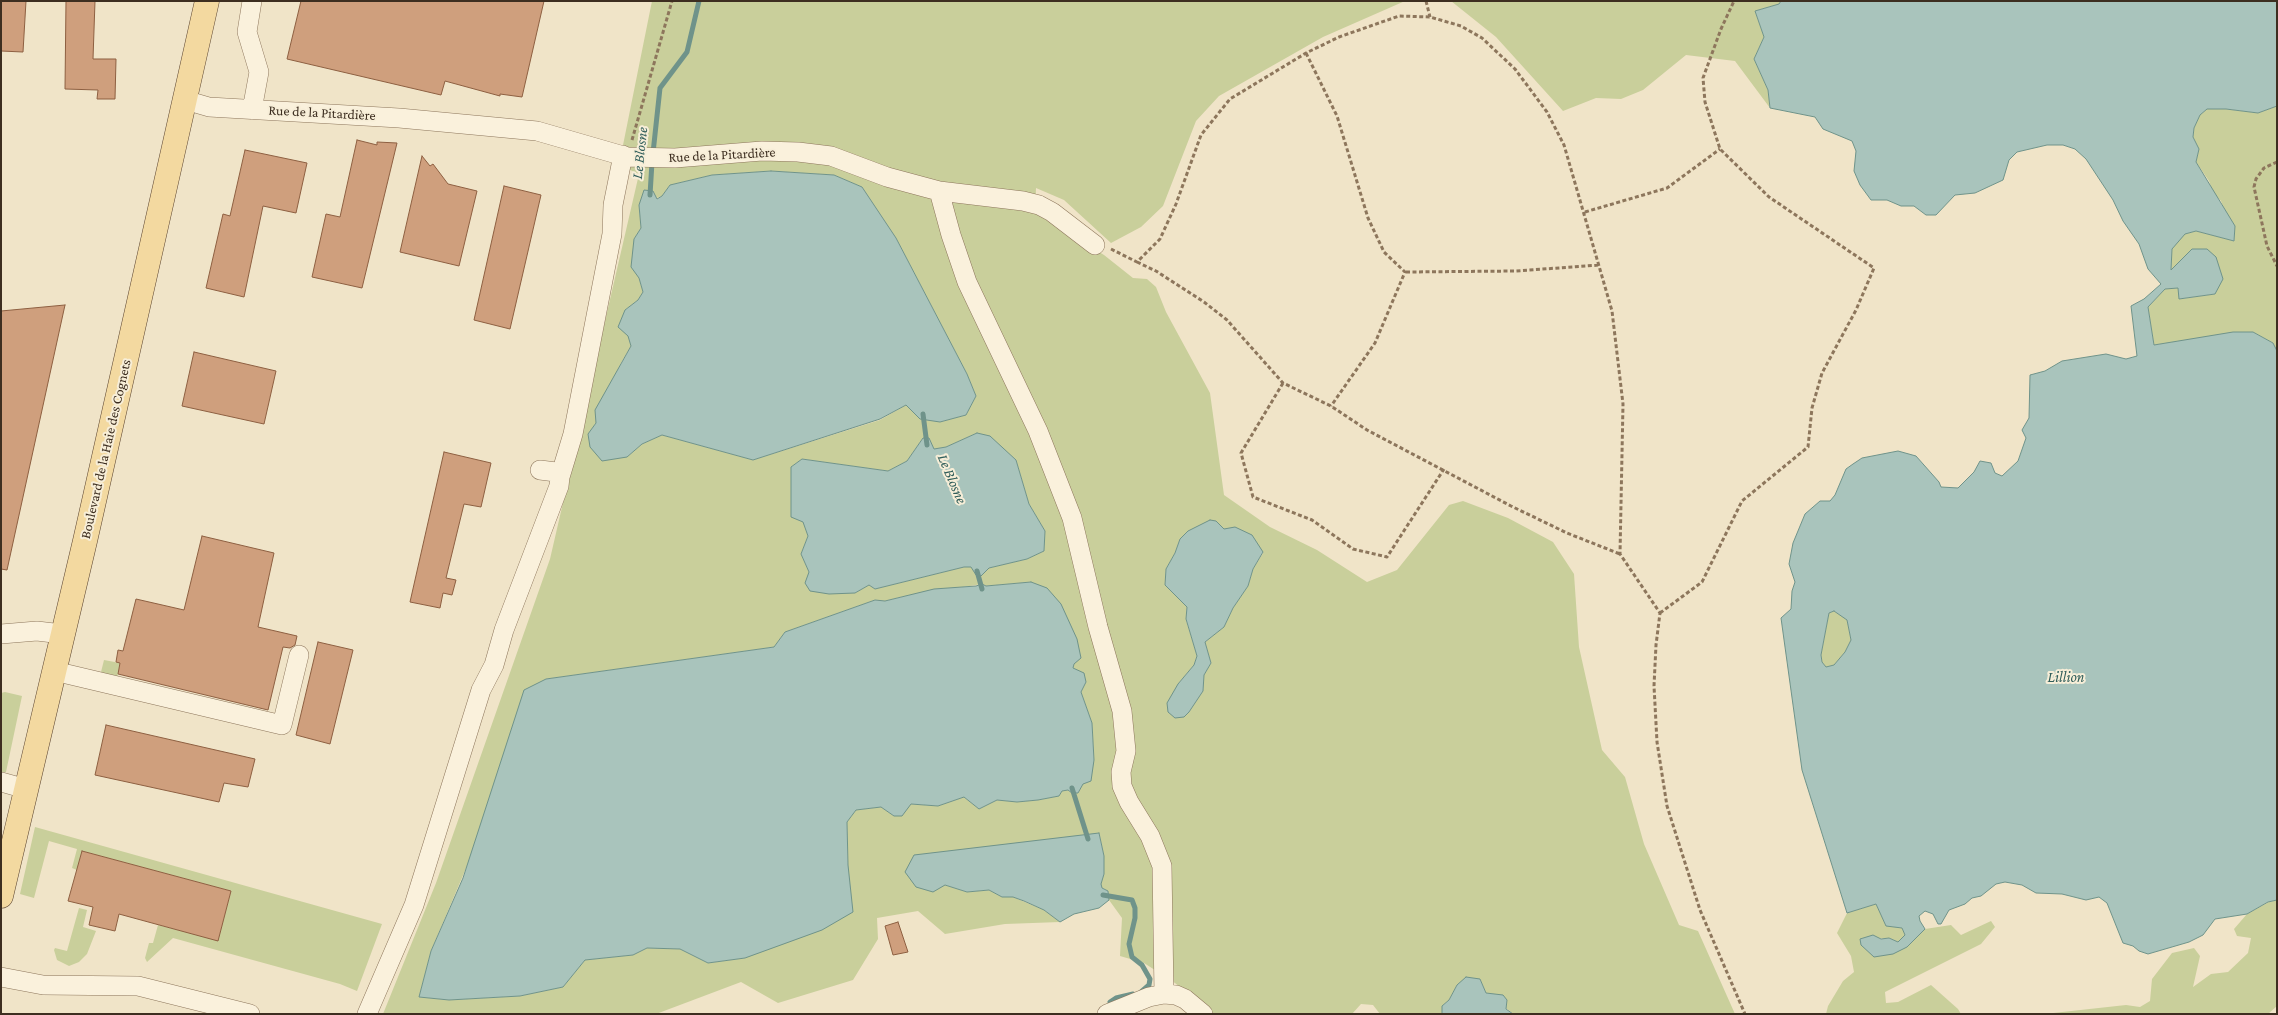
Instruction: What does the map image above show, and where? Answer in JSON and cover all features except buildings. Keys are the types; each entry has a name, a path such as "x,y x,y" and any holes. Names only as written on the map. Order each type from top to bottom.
{"main road":[{"name":"Boulevard de la Haie des Cognets","path":"1,896 87,531 207,1"}],"street":[{"path":"252,1 247,32 259,72 252,110"},
{"name":"Rue de la Pitardière","path":"185,100 209,107 399,118 537,131 625,156 675,158 762,151 798,152 831,156 888,177 939,191 1023,201 1039,205 1052,212 1096,245"},
{"path":"367,1014 414,905 482,690 494,665 504,630 560,486 560,477 573,434 612,234 613,205 625,156"},
{"path":"939,191 967,282 1038,431 1072,518 1098,627 1122,711 1126,751 1121,772 1122,786 1128,802 1150,836 1162,866 1164,994"},
{"path":"540,470 556,472 560,477"},
{"path":"1,634 37,631 62,634"},
{"path":"54,671 282,725 299,654"},
{"path":"1,782 26,789"},
{"path":"1,977 43,985 138,986 250,1014"},
{"path":"1107,1014 1149,997 1164,994 1176,995 1204,1014"}],"path":[{"path":"625,156 672,1"},
{"path":"1426,1 1430,17"},
{"path":"1660,613 1702,582 1742,500 1808,447 1812,408 1822,373 1856,310 1874,268 1769,198 1720,149 1705,102 1703,78 1734,1"},
{"path":"1137,262 1160,239 1176,204 1201,135 1230,99 1306,53 1339,37 1399,16 1430,17 1461,26 1482,38 1515,68 1547,112 1564,145 1600,265 1612,311 1623,404 1620,554"},
{"path":"1306,53 1338,116 1368,218 1384,252 1405,272 1516,271 1600,265"},
{"path":"1585,212 1667,188 1720,149"},
{"path":"2277,162 2264,168 2256,179 2254,187 2266,246 2277,266"},
{"path":"1096,245 1115,250 1156,271 1204,302 1227,320 1283,383 1331,406 1367,430 1527,514 1620,554 1660,613 1654,686 1657,742 1667,806 1700,910 1745,1014"},
{"path":"1331,406 1375,343 1405,272"},
{"path":"1283,383 1241,453 1253,497 1312,520 1353,549 1387,557 1444,469"}],"green space":[{"path":"652,1 1405,1 1323,37 1219,96 1196,121 1163,206 1141,227 1111,243 1064,200 1036,188 1035,213 1104,255 1133,278 1147,279 1156,287 1166,312 1210,393 1224,495 1270,527 1317,550 1367,582 1397,570 1449,505 1463,501 1508,518 1553,542 1574,574 1579,647 1602,750 1625,777 1644,844 1679,925 1698,931 1735,1014 1513,1014 1506,1008 1507,1000 1486,993 1480,979 1472,979 1457,985 1449,1000 1442,1006 1442,1014 1380,1014 1373,1005 1361,1004 1352,1014 1212,1014 1175,983 1144,963 1120,956 1122,918 1109,900 1108,891 1102,888 1100,884 1104,874 1104,856 1099,833 945,885 967,892 989,890 1002,897 1013,897 1044,910 1060,922 1005,924 945,934 918,911 877,918 878,939 853,980 778,1003 741,982 656,1014 383,1014 436,883 550,559 639,174 619,165","holes":["771,171 834,175 862,187 896,238 967,374 976,396 966,415 940,422 906,405 880,420 753,460 662,435 642,444 627,457 588,435 596,423 621,363 631,346 625,310 638,300 643,292 639,278 634,239 641,228 639,205 662,196 670,185 712,175","977,433 1016,460 1029,504 1045,531 1044,551 1027,559 989,568 981,576 971,567 964,567 875,589 869,585 855,593 809,572 801,554 808,536 792,479 791,467 802,459 888,471 907,461 923,438 929,439 934,449 946,447","1216,521 1224,529 1263,553 1253,569 1248,586 1233,608 1224,627 1205,642 1211,663 1204,675 1203,691 1189,712 1178,684 1194,665 1197,656 1186,620 1187,606 1165,585 1166,569 1180,539","1031,582 1074,664 1073,669 1086,682 1081,692 1092,723 1094,760 1078,793 1072,793 1068,790 1062,791 1059,796 1038,800 1017,802 997,800 979,809 964,797 938,806 911,804 894,816 881,807 856,810 847,822 848,865 745,958 708,963 680,949 647,948 633,955 585,960 563,987 520,996 449,1000 419,997 431,951 546,679 774,647 785,632 875,600 885,601 982,584 986,586"]},
{"path":"1451,1 1781,1 1779,4 1755,11 1764,37 1754,59 1768,90 1770,108 1735,61 1686,55 1643,90 1621,99 1596,98 1563,111 1496,37"},
{"path":"2277,106 2277,351 2273,343 2253,332 2154,345 2148,307 2165,289 2178,288 2180,299 2215,294 2171,270 2172,249 2177,241 2185,234 2196,231 2234,241 2235,226 2225,212 2221,201 2213,193 2209,181 2196,162 2199,149 2193,137 2194,128 2200,115 2207,109 2258,113"},
{"path":"1834,611 1847,619 1851,640 1845,652 1834,665 1826,667 1822,662 1821,655 1829,613"},
{"path":"104,660 120,663 117,679 100,676"},
{"path":"5,692 22,696 6,772 1,772 1,693"},
{"path":"35,827 382,924 357,991 340,984 173,938 147,962 145,958 149,943 153,943 158,925 218,940 231,891 82,851 77,870 72,868 77,849 49,841 34,898 20,894"},
{"path":"2277,900 2277,1006 2268,1014 2044,1014 2126,1005 2140,1007 2150,1001 2152,979 2172,953 2194,948 2200,956 2193,987 2211,974 2228,972 2248,953 2251,938 2237,936 2234,929 2247,914 2269,902"},
{"path":"1876,904 1886,925 1902,928 1905,935 1898,942 1889,938 1860,939 1906,947 1925,929 1951,925 1961,935 1991,921 1995,927 1981,944 1885,992 1886,1003 1898,1002 1931,985 1958,1009 1961,1014 1826,1014 1828,1006 1843,981 1854,972 1851,956 1837,933 1847,913"},
{"path":"79,908 87,910 83,927 96,931 87,954 79,962 69,966 57,960 54,950 55,948 67,951"}],"water":[{"name":"Lillion","path":"1781,1 2277,1 2277,106 2258,113 2207,109 2200,115 2194,128 2193,137 2199,149 2196,162 2235,226 2234,241 2196,231 2185,234 2172,249 2171,270 2192,249 2207,249 2216,257 2223,279 2215,294 2179,299 2178,288 2165,289 2148,307 2154,345 2233,332 2253,332 2273,343 2277,351 2277,900 2268,902 2247,914 2215,919 2203,935 2189,942 2148,954 2123,943 2107,903 2099,897 2086,900 2062,894 2036,893 2022,885 2005,882 1996,884 1981,896 1972,898 1965,904 1949,910 1941,924 1938,924 1933,914 1925,911 1919,916 1925,929 1907,947 1893,954 1874,957 1861,945 1860,939 1873,935 1881,939 1889,938 1898,942 1905,935 1902,928 1886,926 1876,904 1847,913 1802,770 1781,618 1791,609 1792,591 1795,582 1789,564 1793,543 1805,514 1820,501 1830,501 1835,495 1846,469 1853,464 1862,458 1898,451 1916,456 1939,482 1941,487 1958,488 1974,472 1980,461 1991,463 1995,473 2002,476 2018,461 2026,438 2022,430 2029,418 2030,375 2045,371 2062,361 2106,354 2126,359 2137,356 2131,306 2144,299 2161,284 2148,269 2139,244 2086,159 2075,149 2063,145 2047,145 2017,152 2009,160 2003,180 1975,193 1955,195 1936,215 1926,215 1914,206 1901,206 1887,200 1871,200 1860,185 1854,171 1856,151 1852,141 1823,129 1815,117 1770,108 1768,90 1754,59 1764,37 1755,11 1779,4","holes":["1834,611 1847,620 1851,640 1845,652 1834,665 1826,667 1822,662 1821,655 1829,613"]},
{"path":"771,171 834,175 862,187 896,238 967,374 976,396 966,415 940,422 920,419 906,405 880,419 753,460 662,435 642,444 627,457 602,461 590,447 588,434 596,423 595,410 631,346 628,336 618,327 625,310 638,300 643,292 639,278 631,267 634,239 641,228 639,205 644,190 653,191 657,199 662,196 670,185 712,175"},
{"path":"977,433 990,436 1016,460 1029,504 1045,531 1044,551 1027,559 989,568 981,576 976,575 971,567 964,567 875,589 869,585 855,593 829,594 810,591 805,583 809,572 801,554 808,536 803,522 791,517 791,467 802,459 888,471 907,461 923,438 929,438 934,449 946,447"},
{"path":"1210,520 1216,521 1224,529 1235,527 1252,535 1263,552 1253,569 1248,586 1233,608 1224,627 1205,642 1211,663 1204,675 1203,691 1184,717 1175,718 1168,712 1167,703 1178,684 1194,665 1197,656 1186,619 1187,607 1165,585 1166,569 1180,539 1188,531"},
{"path":"1031,582 1047,588 1061,604 1077,639 1081,658 1074,664 1073,668 1084,673 1086,682 1081,692 1092,723 1094,760 1091,781 1083,784 1078,793 1072,793 1068,790 1062,791 1059,796 1038,800 1017,802 997,800 979,809 964,797 938,806 911,804 902,816 894,816 881,807 856,810 847,822 848,865 853,912 822,930 745,958 708,963 680,949 647,948 633,955 585,960 563,987 520,996 449,1000 419,997 431,951 463,878 524,690 546,679 774,647 785,632 875,600 885,601 934,589 982,584 986,586"},
{"path":"1099,833 1104,856 1104,874 1101,884 1102,888 1108,891 1109,900 1099,908 1074,914 1060,922 1044,910 1013,897 1002,897 989,890 967,892 945,885 933,892 916,887 905,872 914,855"},
{"path":"1466,977 1480,979 1486,993 1503,995 1507,1000 1506,1009 1513,1014 1442,1014 1442,1006 1449,1000 1457,985"}],"waterway":[{"name":"Le Blosne","path":"653,153 660,88 687,52 699,1"},
{"name":"Le Blosne","path":"650,195 652,162"},
{"name":"Le Blosne","path":"923,414 927,445"},
{"name":"Le Blosne","path":"977,571 982,589"},
{"name":"Le Blosne","path":"1072,788 1088,839"},
{"name":"Le Blosne","path":"1103,895 1132,900 1135,908 1135,918 1129,944 1132,957 1142,965 1150,979 1149,985 1141,992"},
{"name":"Le Blosne","path":"1110,1002 1116,998 1133,994"}]}
